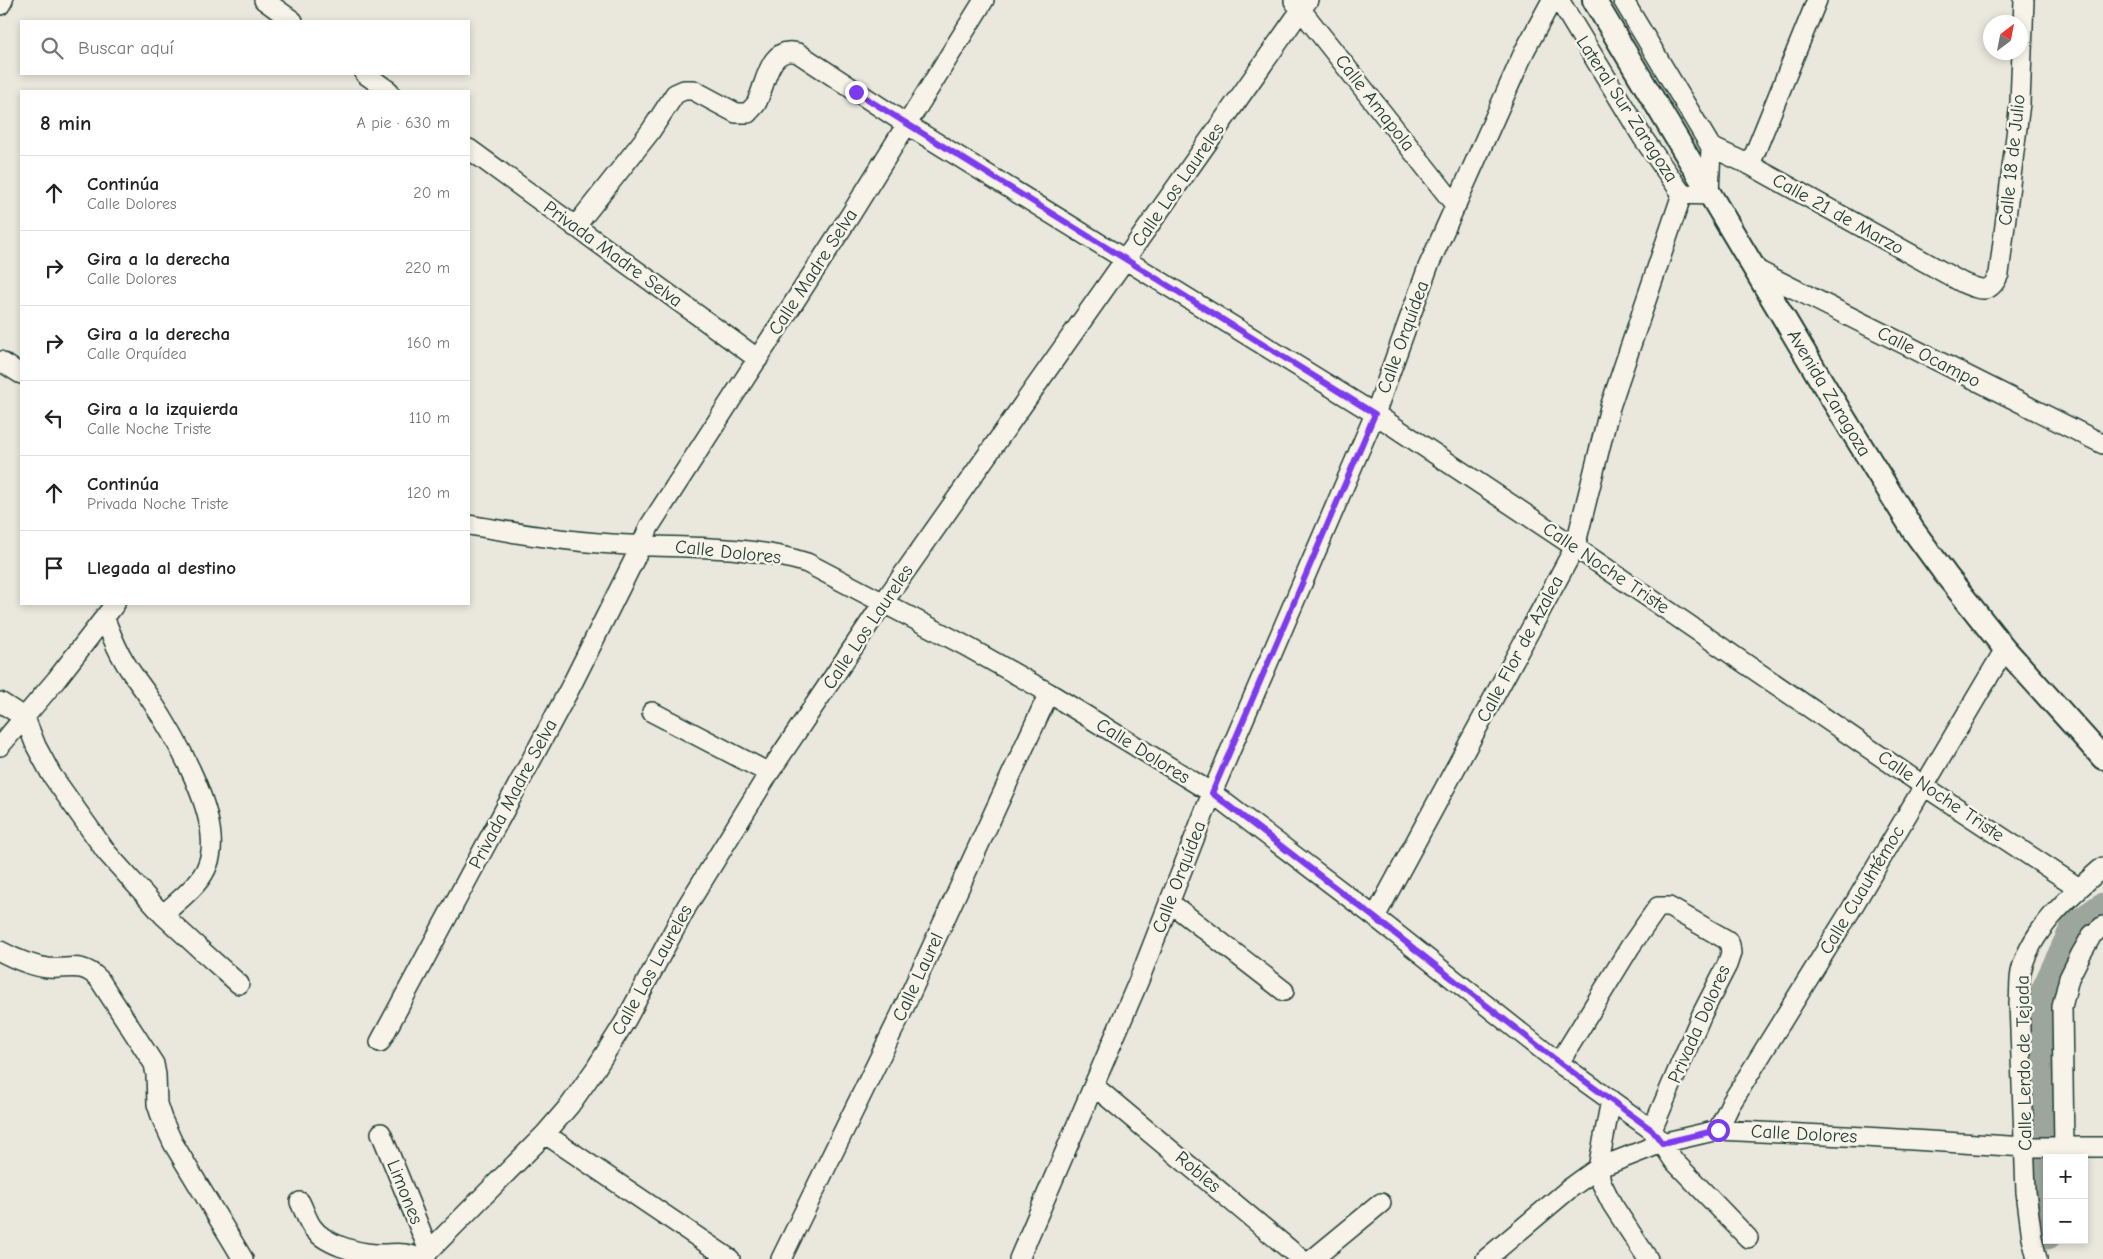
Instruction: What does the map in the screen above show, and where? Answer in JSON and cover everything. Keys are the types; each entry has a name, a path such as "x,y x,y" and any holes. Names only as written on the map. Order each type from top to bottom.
{"main road":[{"name":"Avenida Zaragoza","path":"1594,0 1831,397 1913,530 1946,576 2005,649 2103,758"}],"street":[{"path":"0,4 3,0"},
{"path":"264,0 292,20"},
{"name":"Calle Madre Selva","path":"642,544 649,527 668,495 851,214 984,0"},
{"name":"Calle Orquídea","path":"1019,1259 1139,980 1212,793 1375,414 1425,276 1525,50 1552,0"},
{"name":"Lateral Sur Zaragoza","path":"1559,0 1644,138 1682,194 1709,194"},
{"path":"1623,0 1711,147 1709,194"},
{"path":"1750,165 1817,0"},
{"name":"Calle 18 de Julio","path":"1963,283 1980,290 1989,288 1995,283 1999,274 2020,103 2024,0"},
{"name":"Calle Amapola","path":"1301,3 1456,206"},
{"name":"Calle Los Laureles","path":"425,1256 545,1134 580,1090 626,1020 687,906 769,773 883,603 1125,259 1301,3"},
{"name":"Calle Noche Triste","path":"574,228 650,132 675,94 684,90 694,90 736,112 748,113 756,104 765,78 776,58 783,52 798,53 906,124 1375,414 1575,547 1924,786 2079,888"},
{"path":"366,75 389,90"},
{"name":"Calle 21 de Marzo","path":"1711,147 1750,165 1963,283"},
{"name":"Privada Madre Selva","path":"470,150 574,228 758,359"},
{"name":"Calle Flor de Azalea","path":"1375,918 1575,547 1610,407 1682,194"},
{"name":"Calle Ocampo","path":"1755,269 2103,444"},
{"path":"0,361 20,373"},
{"name":"Calle Dolores","path":"470,525 613,544 755,550 783,555 807,563 964,645 1049,693 1212,793 1657,1136 1718,1130 2044,1147 2103,1147"},
{"name":"Privada Madre Selva","path":"380,1042 570,688 642,544"},
{"path":"0,746 110,611"},
{"path":"110,611 123,659 150,698 193,776 204,799 210,828 211,849 209,864 203,875 163,914"},
{"name":"Calle Cuauhtémoc","path":"1718,1130 1730,1105 1849,913 2005,649"},
{"name":"Calle Laurel","path":"781,1259 902,1014 1049,693"},
{"path":"0,702 24,718 51,774 107,853 163,914 202,952 239,984"},
{"path":"652,712 769,773"},
{"name":"Calle Lerdo de Tejada","path":"2037,1259 2032,1238 2026,1192 2044,1147 2020,1003 2021,973 2028,952 2040,929 2079,888 2103,867"},
{"path":"1169,902 1284,991"},
{"name":"Privada Dolores","path":"1560,1063 1653,911 1658,907 1669,907 1726,940 1730,945 1731,953 1721,980 1702,1014 1657,1136"},
{"path":"2044,1147 2062,1007 2069,978 2100,934"},
{"path":"0,951 22,962 49,968 82,967 91,971 100,979 154,1064 157,1104 173,1143 243,1259"},
{"name":"Robles","path":"1094,1086 1301,1259"},
{"path":"1610,1100 1598,1168 1612,1204 1648,1259"},
{"name":"Limones","path":"381,1133 425,1256"},
{"path":"545,1134 730,1259"},
{"path":"1486,1259 1569,1189 1598,1168 1657,1136 1674,1161 1748,1238"},
{"path":"300,1202 312,1228 326,1239 358,1251 376,1254 396,1252 425,1256"},
{"path":"1314,1259 1381,1203"}],"waterway":[{"path":"2046,1199 2040,1004 2076,927 2103,908"}],"route":[{"path":"856,92 1375,414 1212,793 1560,1063 1636,1117 1652,1130 1662,1143 1718,1130"}]}
